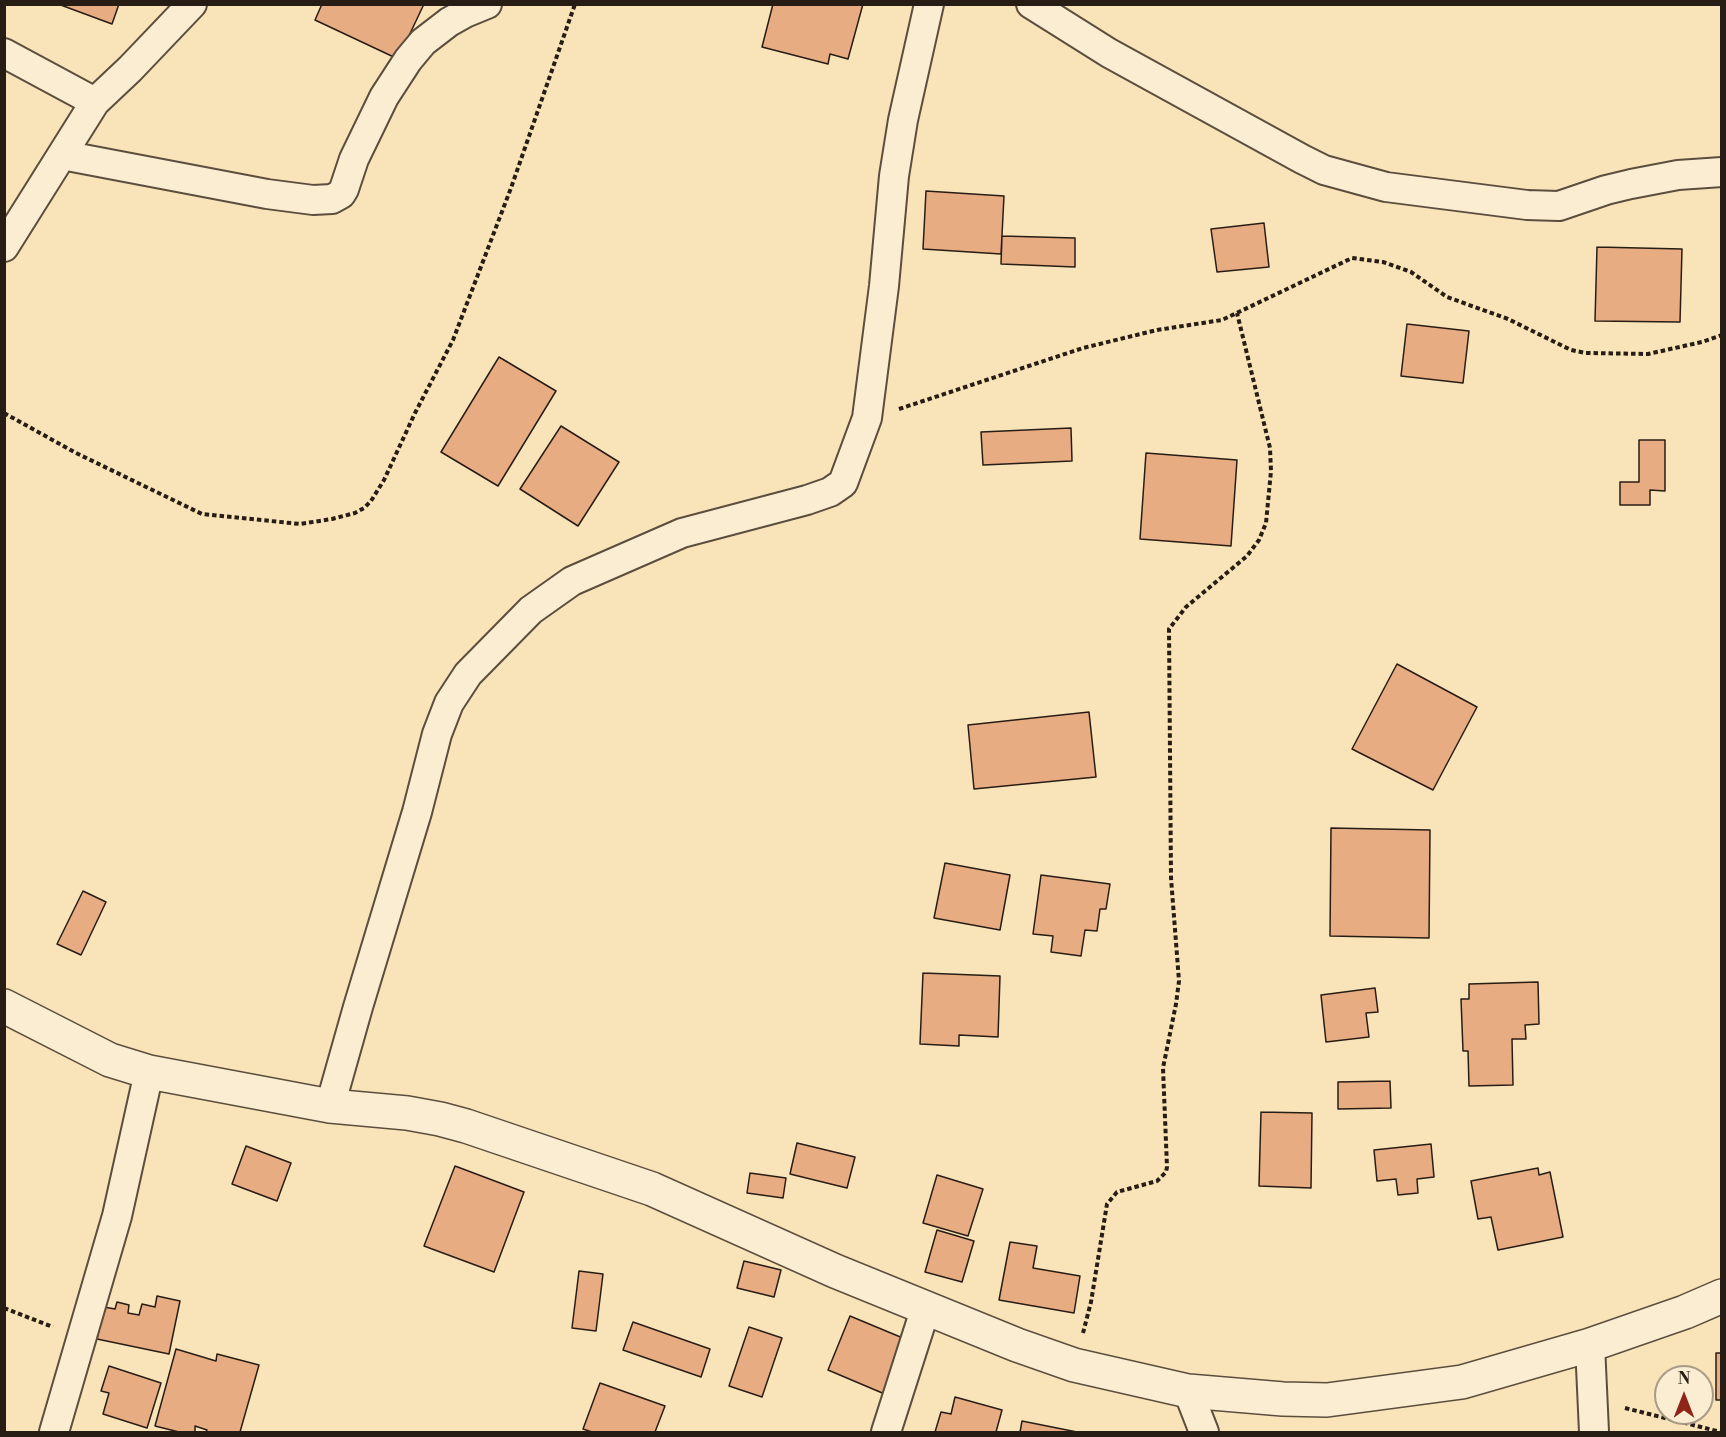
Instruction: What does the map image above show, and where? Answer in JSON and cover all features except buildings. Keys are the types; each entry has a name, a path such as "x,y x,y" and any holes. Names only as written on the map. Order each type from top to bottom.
{"street":[{"path":"4,247 95,102 192,4"},
{"path":"62,155 267,194 313,200 332,199 341,194 344,189 354,159 384,97 408,60 423,42 449,22 487,4"},
{"path":"330,1106 417,812 437,734 449,703 468,674 531,610 572,581 682,532 807,500 830,492 843,483 867,418 884,286 894,176 903,120 929,4"},
{"path":"1031,4 1109,53 1302,159 1324,170 1386,188 1547,206 1572,203 1606,190 1631,184 1678,175 1722,172"},
{"path":"4,53 95,102"},
{"path":"4,1006 110,1060 149,1072 330,1106 407,1113 440,1119 652,1189 835,1271 1017,1345 1074,1365 1188,1391 1283,1399 1328,1400 1462,1382 1590,1345 1685,1312 1722,1296"},
{"path":"54,1432 117,1216 149,1072"},
{"path":"886,1432 927,1308"},
{"path":"1590,1345 1594,1432"},
{"path":"1188,1391 1204,1432"}],"path":[{"path":"4,413 76,453 202,514 300,524 332,519 355,513 364,508 384,480 415,413 453,340 511,188 575,4"},
{"path":"867,418 1083,348 1157,330 1222,320 1352,258 1371,259 1411,272 1447,297 1508,319 1571,350 1586,353 1648,354 1702,342 1722,335"},
{"path":"1074,1365 1091,1302 1107,1204 1117,1191 1157,1181 1166,1172 1167,1167 1163,1068 1179,981 1171,878 1169,629 1186,607 1246,556 1259,540 1266,523 1271,471 1268,435 1253,384 1237,313"},
{"path":"4,1308 82,1338"},
{"path":"1593,1400 1721,1432"}]}
